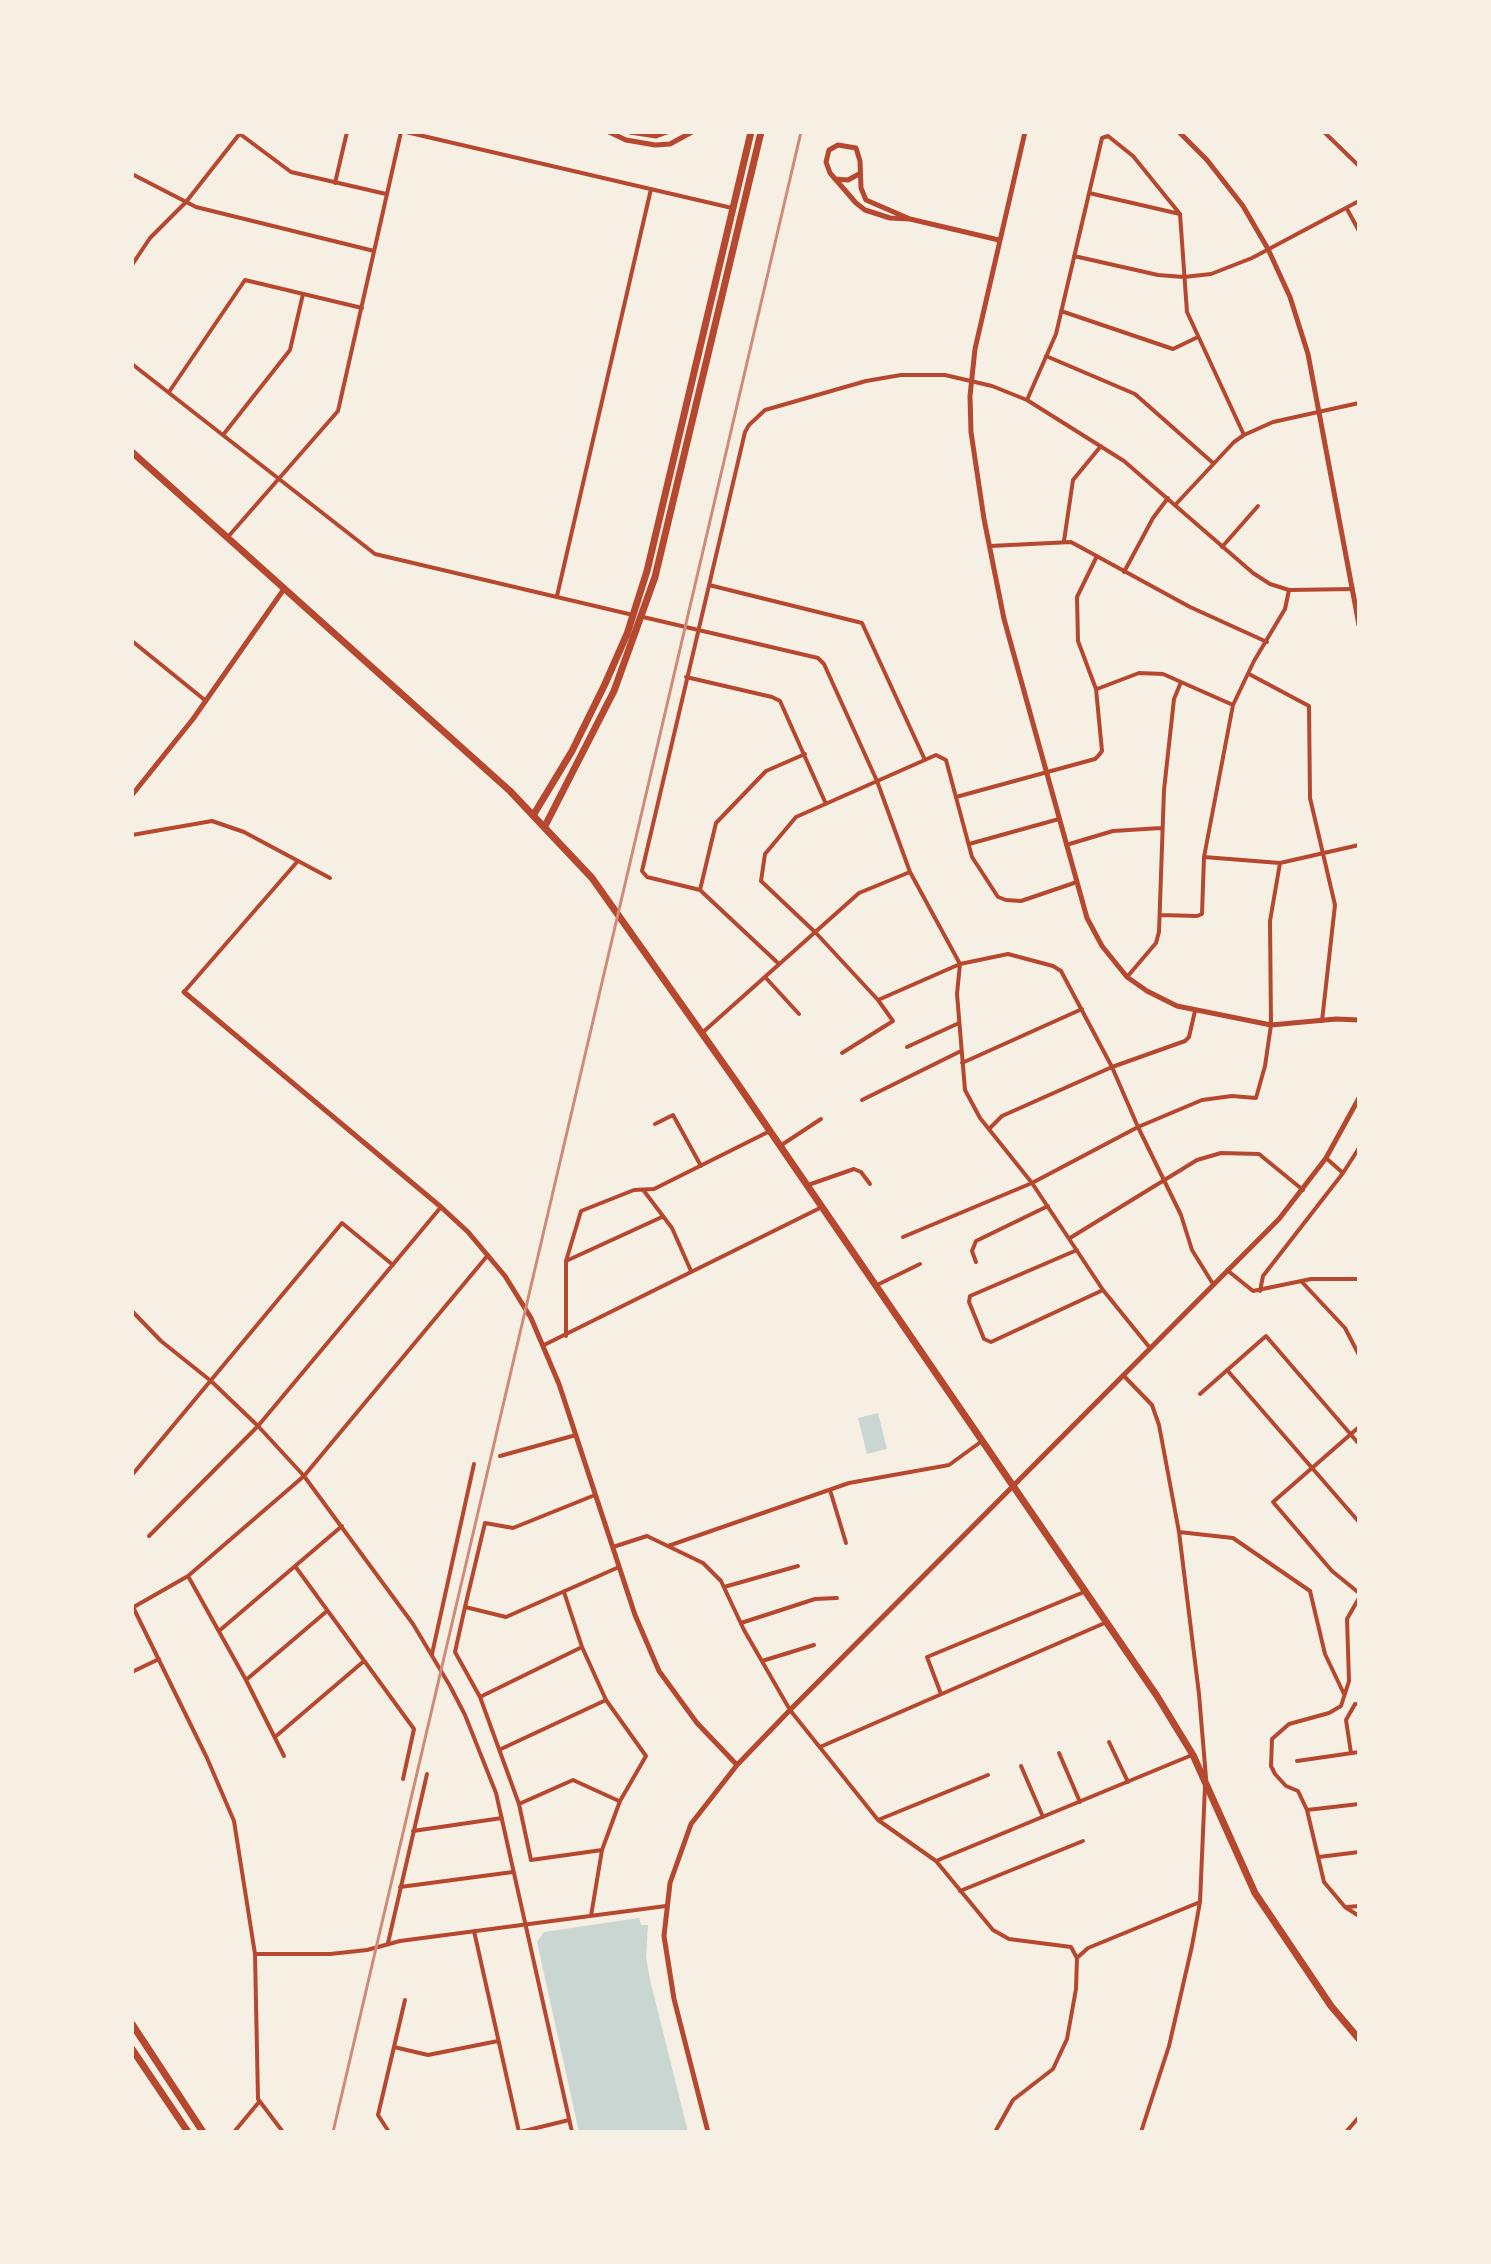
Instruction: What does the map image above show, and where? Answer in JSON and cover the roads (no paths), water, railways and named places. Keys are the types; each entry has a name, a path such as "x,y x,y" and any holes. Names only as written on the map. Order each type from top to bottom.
{"main road":[{"path":"534,814 586,724 614,666 633,615 656,538 751,132"},
{"path":"545,826 607,705 643,617 666,541 761,132"},
{"path":"132,452 534,814 592,878 808,1185 1163,1705 1206,1781 1255,1893 1331,2006 1358,2037"},
{"path":"132,2024 203,2132"},
{"path":"132,2049 188,2132"}],"street":[{"path":"335,183 347,132"},
{"path":"227,538 338,411 404,132 732,208"},
{"path":"609,132 626,140 662,145 675,142 692,132"},
{"path":"630,132 656,136 667,132"},
{"path":"1025,132 975,349 970,380 971,432 988,546 1004,619 1093,932 1127,977 1163,1000 1195,1011 1271,1025 1359,1020"},
{"path":"1179,132 1225,182 1268,249 1300,324 1356,588 1359,625"},
{"path":"1324,132 1359,166"},
{"path":"132,265 150,238 186,202 240,133 291,172 387,194"},
{"path":"1027,400 1056,334 1102,138 1108,136 1133,156 1180,214 1187,312 1244,435"},
{"path":"910,219 890,218 865,210 826,167 827,156 833,147 856,148 861,188 866,200 910,219 999,240"},
{"path":"132,174 196,207 374,251"},
{"path":"835,179 848,180 860,174"},
{"path":"557,596 651,189"},
{"path":"1089,193 1180,214"},
{"path":"1074,256 1130,270 1184,277 1211,274 1232,267 1359,201"},
{"path":"1346,207 1359,231"},
{"path":"169,392 245,280 362,308"},
{"path":"223,435 290,350 303,294"},
{"path":"1061,311 1173,349 1199,337"},
{"path":"1046,356 1135,394 1213,463"},
{"path":"132,364 375,554 633,615"},
{"path":"779,964 700,890 647,877 642,871 745,432 757,416 770,407 887,377 922,374 970,380 1027,400 1101,446 1270,584 1289,590 1356,588"},
{"path":"1175,505 1213,463 1244,435 1273,422 1359,403"},
{"path":"1064,542 1073,480 1101,446"},
{"path":"1124,572 1153,518 1168,498"},
{"path":"1222,547 1258,506"},
{"path":"988,546 1071,542 1190,607 1267,642"},
{"path":"956,797 1095,759 1102,751 1096,689 1078,641 1077,597 1097,556"},
{"path":"709,585 862,623 925,760"},
{"path":"132,795 206,701 284,589"},
{"path":"1160,915 1202,914 1204,857 1233,705 1285,609 1289,590"},
{"path":"643,617 818,658 824,664 877,781 910,872 960,964 957,994 965,1090 980,1118 1032,1183 1103,1290 1150,1348"},
{"path":"132,641 206,701"},
{"path":"1096,689 1139,673 1163,674 1233,705"},
{"path":"1249,674 1309,706 1310,798 1335,905 1322,1021"},
{"path":"686,677 777,699 826,804"},
{"path":"1127,977 1156,943 1160,915 1162,827 1174,699 1181,682"},
{"path":"700,890 716,823 766,771 805,754"},
{"path":"842,1053 893,1021 878,1000 816,933 761,881 765,854 796,817 936,755 946,760 972,857 992,890 1006,900 1021,901 1077,882"},
{"path":"969,844 1059,819"},
{"path":"132,835 212,821 244,832 330,878"},
{"path":"1066,845 1113,831 1162,827"},
{"path":"1204,857 1280,863 1359,845"},
{"path":"297,862 184,992 441,1207 488,1255 523,1305 544,1345 635,1615 659,1671 697,1723 737,1765"},
{"path":"903,1237 1032,1183 1138,1127 1202,1100 1232,1096 1256,1098 1271,1025 1270,921 1280,863"},
{"path":"702,1033 859,893 910,872"},
{"path":"878,1000 960,964 1008,954 1061,971 1112,1067 1181,1215 1192,1250 1213,1284"},
{"path":"765,977 799,1014"},
{"path":"962,1063 1082,1009"},
{"path":"990,1128 1002,1116 1112,1067 1185,1041 1189,1037 1195,1011"},
{"path":"907,1047 959,1023"},
{"path":"862,1100 961,1051"},
{"path":"708,2132 667,1963 666,1906 676,1860 691,1824 737,1765 790,1710 1279,1219 1326,1158 1359,1098"},
{"path":"655,1124 673,1115 701,1166"},
{"path":"780,1146 821,1119"},
{"path":"566,1336 566,1261 581,1211 634,1190 654,1189 770,1131"},
{"path":"1260,1291 1263,1276 1359,1148"},
{"path":"1070,1238 1197,1160 1221,1153 1259,1154 1303,1190"},
{"path":"1326,1158 1343,1173"},
{"path":"808,1185 854,1169 861,1172 870,1184"},
{"path":"643,1190 672,1228 691,1271"},
{"path":"976,1262 972,1251 976,1241 1048,1206"},
{"path":"149,1536 258,1426 441,1207"},
{"path":"544,1345 822,1207"},
{"path":"566,1261 662,1217"},
{"path":"132,1475 342,1223 393,1265"},
{"path":"1077,1250 970,1296 969,1302 984,1339 991,1342 1103,1290"},
{"path":"283,2132 259,2102 255,1954 234,1821 207,1758 132,1607 188,1576 304,1476 488,1255"},
{"path":"875,1286 920,1264"},
{"path":"1227,1270 1248,1289 1260,1291 1301,1281 1359,1279"},
{"path":"1301,1281 1345,1328 1359,1355"},
{"path":"132,1311 161,1341 211,1381 258,1426 304,1476 432,1654 465,1715 485,1762 502,1818 572,2132"},
{"path":"1200,1394 1266,1336 1359,1444"},
{"path":"1227,1370 1359,1522"},
{"path":"1123,1375 1146,1397 1156,1413 1179,1532 1199,1694 1206,1781 1200,1902 1186,1982 1141,2132"},
{"path":"1359,1427 1273,1502 1332,1571 1359,1595 1347,1619 1349,1681 1341,1706 1329,1713 1289,1724 1272,1739 1271,1766 1281,1783 1298,1791 1307,1810 1324,1882 1345,1907 1359,1916"},
{"path":"500,1456 576,1435"},
{"path":"666,1547 849,1483 949,1465 982,1441"},
{"path":"432,1654 474,1464"},
{"path":"830,1490 846,1543"},
{"path":"595,1495 513,1528 485,1523 455,1652 480,1697 501,1749 519,1804 531,1860 602,1850"},
{"path":"219,1631 342,1526"},
{"path":"1179,1532 1233,1538 1310,1591 1325,1654 1344,1694"},
{"path":"613,1547 647,1536 703,1563 724,1587 790,1710 878,1820 936,1861 993,1930 1009,1939 1071,1947 1077,1958 1076,1989 1067,2039 1053,2069 1013,2100 995,2132"},
{"path":"295,1566 414,1729 403,1779"},
{"path":"724,1587 798,1566"},
{"path":"465,1607 506,1617 619,1567"},
{"path":"188,1576 284,1756"},
{"path":"563,1592 582,1647 606,1700 646,1756 620,1801 602,1850 591,1916"},
{"path":"941,1694 927,1657 1086,1592"},
{"path":"741,1623 815,1599 837,1598"},
{"path":"246,1680 327,1611"},
{"path":"820,1747 1108,1622"},
{"path":"762,1661 814,1645"},
{"path":"480,1697 582,1647"},
{"path":"132,1672 159,1659"},
{"path":"275,1737 364,1661"},
{"path":"501,1749 606,1700"},
{"path":"1351,1753 1346,1720 1355,1704 1359,1704"},
{"path":"1109,1742 1128,1782"},
{"path":"1297,1761 1359,1752"},
{"path":"1059,1753 1080,1802"},
{"path":"936,1861 1193,1755"},
{"path":"1021,1766 1043,1817"},
{"path":"388,1944 427,1774"},
{"path":"878,1820 988,1775"},
{"path":"519,1804 573,1780 620,1801"},
{"path":"1307,1810 1359,1804"},
{"path":"413,1831 502,1818"},
{"path":"960,1891 1083,1841"},
{"path":"1319,1857 1359,1852"},
{"path":"400,1887 513,1872"},
{"path":"1077,1958 1088,1948 1200,1902"},
{"path":"255,1954 330,1954 474,1931 666,1906"},
{"path":"1345,1907 1359,1906"},
{"path":"474,1931 519,2132 569,2120"},
{"path":"389,2132 378,2115 405,2000"},
{"path":"394,2047 428,2055 498,2041"},
{"path":"234,2132 259,2102"},
{"path":"1346,2132 1359,2117"}],"railway":[{"path":"333,2132 801,132"}]}
